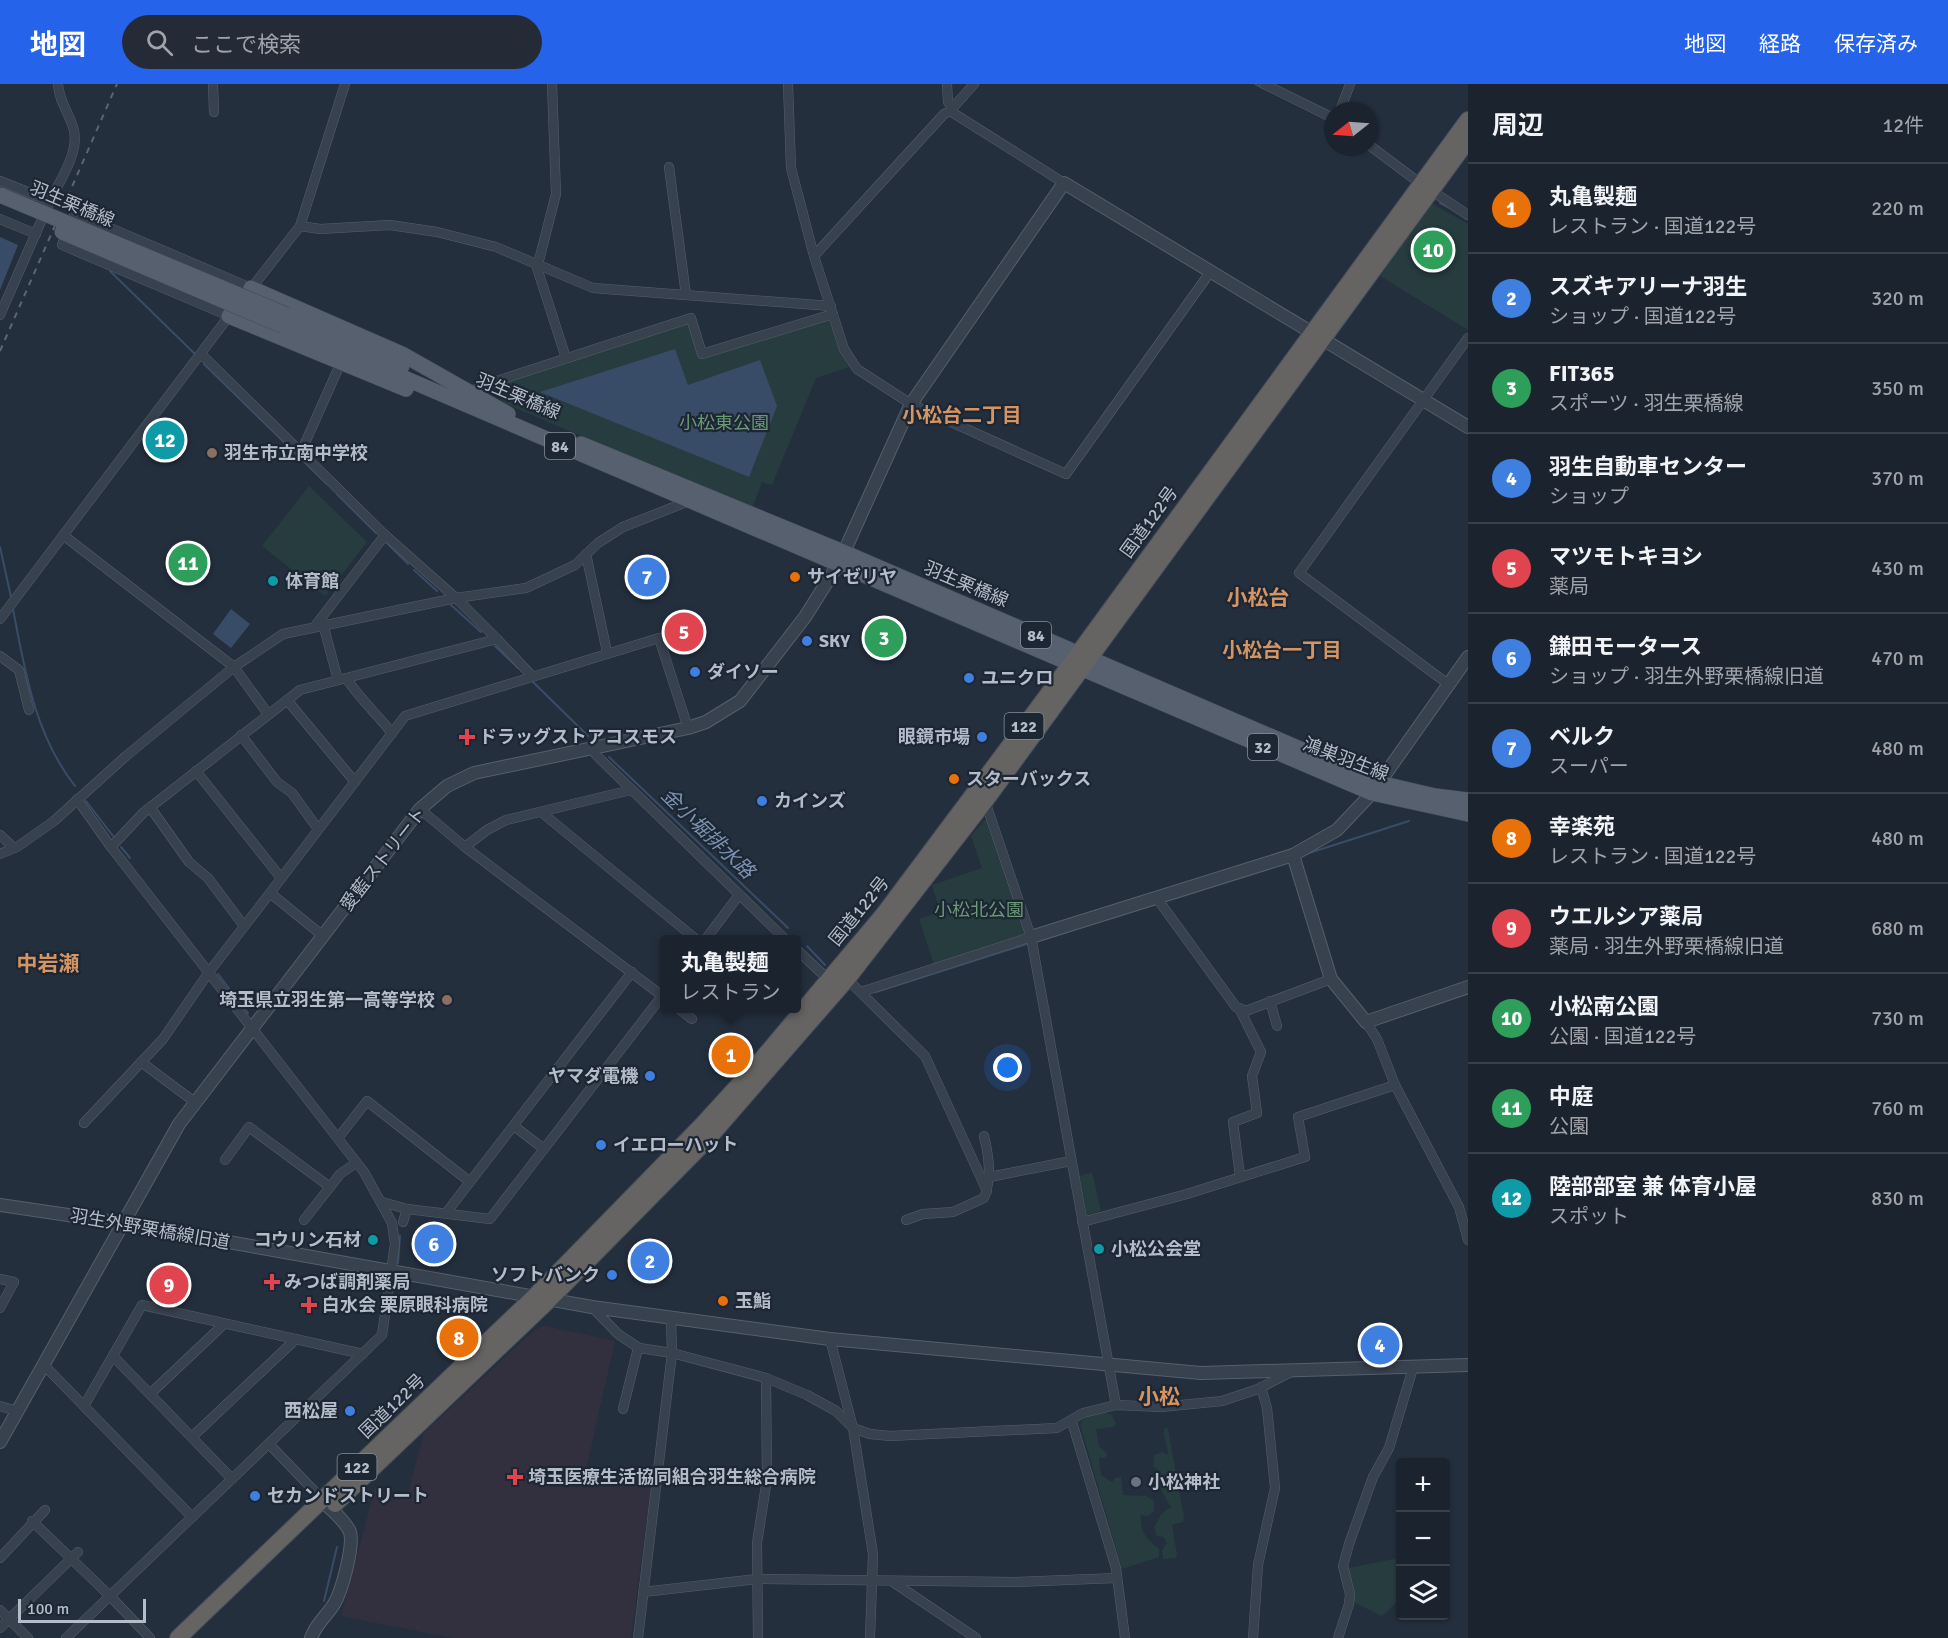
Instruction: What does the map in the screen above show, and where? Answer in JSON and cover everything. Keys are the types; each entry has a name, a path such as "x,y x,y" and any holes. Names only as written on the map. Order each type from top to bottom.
{"highway":[{"name":"国道122号","path":"801,1012 884,914 1079,661 1426,188 1468,120"},
{"name":"国道122号","path":"1426,188 1468,140"},
{"name":"国道122号","path":"178,1638 326,1504 706,1141 847,979 985,801 1079,661"},
{"name":"国道122号","path":"542,1298 704,1123 800,1013"},
{"name":"国道122号","path":"195,1638 326,1504"}],"main road":[{"name":"羽生栗橋線","path":"0,195 689,501 841,558"},
{"name":"羽生栗橋線","path":"0,206 285,320"},
{"path":"251,288 402,354 472,394 508,419"},
{"path":"229,316 380,380 508,419"},
{"name":"羽生栗橋線","path":"508,419 841,558 1079,661"},
{"name":"鴻巣羽生線","path":"1079,661 1376,788 1468,814"},
{"name":"鴻巣羽生線","path":"1376,788 1468,800"}],"street":[{"path":"0,315 73,152 75,138 72,123 59,98 58,84"},
{"path":"213,84 214,112"},
{"path":"0,619 229,316 300,226 345,84"},
{"path":"552,84 556,194 537,268 566,358"},
{"path":"788,84 791,168 814,256 844,349 857,369 911,404 1066,474 1211,271"},
{"path":"947,84 948,102 951,109 1064,183 1468,427"},
{"path":"814,256 974,84"},
{"path":"1264,84 1324,114"},
{"path":"1343,102 1350,84"},
{"path":"1378,152 1426,188 1468,214"},
{"path":"669,167 686,295"},
{"path":"0,181 50,201"},
{"name":"愛藍ストリート","path":"0,1443 179,1124 420,809 447,786 474,773 688,728 706,722 740,701 805,617 841,558 911,404 1064,183"},
{"path":"229,316 62,245 75,213 251,288"},
{"path":"0,219 36,234"},
{"path":"300,226 320,229 390,225 437,232 496,247 539,263 568,279 592,288 832,310"},
{"path":"472,394 478,387 691,318 702,354 832,310"},
{"path":"1448,684 1299,573 1468,338"},
{"path":"201,354 385,535 456,598 532,676"},
{"path":"302,452 338,369"},
{"path":"0,854 14,848 54,821 234,667 283,634 456,598 526,588 575,565 622,527 689,501"},
{"path":"63,535 234,667 268,714"},
{"path":"319,625 385,535"},
{"path":"586,554 607,652"},
{"path":"319,625 342,679 361,701 375,711 392,733"},
{"path":"84,1122 163,1039 209,972 405,716 607,652 659,638 688,728"},
{"path":"111,847 150,807 300,690 496,639"},
{"path":"0,656 19,670 29,710"},
{"path":"861,992 1293,855 1337,830 1376,788 1468,657"},
{"path":"287,700 314,735 329,747 355,782"},
{"path":"242,735 277,782 292,793 318,829"},
{"path":"593,748 596,754 631,790 782,935"},
{"path":"196,771 281,878"},
{"path":"465,847 487,830 506,820 631,790"},
{"path":"66,1638 382,1335 393,1272 395,1244 392,1223 382,1202 356,1162 111,847 77,799"},
{"path":"985,801 1031,937 1116,1406"},
{"path":"150,807 189,862 208,878 244,926"},
{"path":"420,809 465,847 660,992"},
{"path":"541,812 692,935"},
{"path":"0,835 14,848"},
{"path":"1293,855 1331,979 1377,1039 1395,1085 1459,1207 1468,1240"},
{"path":"270,893 323,936"},
{"path":"708,935 739,895"},
{"path":"1156,897 1239,1008 1261,1052 1252,1076 1257,1113 1233,1122 1240,1176"},
{"path":"801,954 829,980"},
{"path":"446,1213 632,972"},
{"path":"847,979 925,1056 987,1191"},
{"path":"1239,1008 1246,1011 1331,979"},
{"path":"1366,1022 1468,987"},
{"path":"382,1202 407,1209 490,1219 660,1000"},
{"path":"1270,1001 1277,1026"},
{"path":"684,1013 692,1019"},
{"path":"141,1062 196,1103"},
{"path":"1082,1222 1187,1194 1305,1157 1298,1121 1304,1113 1395,1085"},
{"path":"338,1138 367,1101 470,1182"},
{"path":"514,1126 544,1149"},
{"path":"225,1160 249,1127 330,1187"},
{"path":"906,1220 923,1214 953,1212 984,1198 989,1177 989,1157 984,1136"},
{"path":"989,1177 1071,1161"},
{"path":"304,1220 340,1174 356,1162"},
{"name":"羽生外野栗橋線旧道","path":"0,1204 122,1223 592,1307 830,1339 1201,1373 1468,1365"},
{"path":"403,1222 407,1209"},
{"path":"0,1280 14,1282 0,1308"},
{"path":"84,1406 142,1305 363,1354"},
{"path":"592,1307 618,1335 638,1348 672,1353 765,1378 807,1395 836,1411 853,1428 870,1434 890,1436 1057,1428 1072,1422 1083,1413 1116,1406 1192,1405 1222,1401 1261,1387 1289,1372"},
{"path":"638,1638 672,1353 671,1319"},
{"path":"150,1394 224,1323"},
{"path":"830,1339 853,1428 873,1554 870,1638"},
{"path":"192,1437 296,1340"},
{"path":"624,1409 638,1348"},
{"path":"113,1356 232,1479"},
{"path":"44,1364 192,1517"},
{"path":"1338,1638 1349,1604 1350,1594 1343,1566 1349,1544 1373,1477 1389,1449 1413,1368"},
{"path":"758,1638 758,1543 766,1479 765,1378"},
{"path":"1253,1638 1258,1565 1275,1488 1267,1408 1261,1387"},
{"path":"0,1406 17,1411"},
{"path":"1072,1422 1118,1578 1125,1638"},
{"path":"269,1443 347,1527 351,1546 340,1592 335,1604 318,1623 312,1638"},
{"path":"0,1558 32,1521 45,1510"},
{"path":"32,1521 74,1555 150,1638"},
{"path":"0,1628 74,1555"},
{"path":"643,1592 757,1579 1013,1582 1118,1578"},
{"path":"893,1582 976,1638"},
{"path":"0,1610 28,1638"}],"shaded area":[{"name":"埼玉医療生活協同組合羽生総合病院","path":"545,1326 615,1341 586,1469 651,1485 631,1638 452,1638 341,1616 375,1488 407,1497 424,1433 523,1340 540,1327"}],"green space":[{"path":"1431,203 1468,224 1468,330 1380,276"},
{"name":"小松東公園","path":"828,317 849,367 816,378 772,485 762,482 752,509 506,404 488,387 688,324 700,358"},
{"path":"309,486 367,542 325,596 262,546"},
{"path":"173,544 179,549 178,554 184,559 191,553 201,560 196,578 167,555"},
{"name":"小松北公園","path":"989,815 1027,934 934,965 919,919 940,912 932,885 982,868 971,836"},
{"path":"1092,1172 1101,1211 1087,1215 1080,1176"},
{"path":"1106,1413 1112,1415 1116,1424 1113,1427 1096,1429 1099,1446 1108,1455 1104,1458 1099,1457 1101,1475 1112,1482 1115,1478 1121,1477 1123,1495 1146,1496 1154,1501 1154,1511 1148,1516 1141,1515 1141,1526 1145,1535 1159,1549 1159,1557 1122,1569 1080,1424 1085,1417"},
{"path":"1165,1427 1168,1429 1184,1517 1183,1522 1172,1525 1176,1558 1163,1559 1162,1550 1167,1543 1164,1537 1157,1536 1154,1527 1162,1513 1171,1507 1160,1488 1151,1492 1148,1483 1160,1475 1159,1470 1153,1466 1154,1455 1163,1452 1167,1455"},
{"path":"1396,1559 1396,1603 1382,1616 1353,1602 1348,1568"}],"water":[{"path":"0,237 18,245 0,290"},
{"path":"675,349 688,385 760,360 777,406 749,477 540,392"},
{"path":"231,609 250,624 231,648 213,634"}],"waterway":[{"path":"1255,84 1263,88"},
{"path":"1440,203 1450,208"},
{"name":"金小堀排水路","path":"110,271 196,355"},
{"name":"金小堀排水路","path":"204,364 327,484"},
{"name":"金小堀排水路","path":"337,494 376,533"},
{"name":"金小堀排水路","path":"387,543 408,564"},
{"path":"0,547 11,597"},
{"name":"金小堀排水路","path":"414,570 437,591"},
{"name":"金小堀排水路","path":"451,605 481,632"},
{"path":"13,609 27,679 41,724 50,746 75,786"},
{"name":"金小堀排水路","path":"495,646 518,668"},
{"name":"金小堀排水路","path":"532,681 588,736"},
{"name":"金小堀排水路","path":"609,757 788,928"},
{"path":"86,801 113,836"},
{"path":"1306,854 1409,821"},
{"path":"121,847 130,858"},
{"path":"1035,942 1073,930"},
{"path":"876,992 1030,943"},
{"name":"金小堀排水路","path":"807,946 825,965"},
{"path":"218,974 248,1013"},
{"path":"398,1263 400,1236"},
{"path":"324,1601 337,1547"}],"railway":[{"path":"0,351 117,84"}],"place":[{"name":"小松南公園","path":"1433,250"},
{"name":"陸部部室 兼 体育小屋","path":"165,440"},
{"name":"羽生市立南中学校","path":"212,453"},
{"name":"中庭","path":"188,563"},
{"name":"ベルク","path":"647,577"},
{"name":"サイゼリヤ","path":"795,577"},
{"name":"体育館","path":"273,581"},
{"name":"マツモトキヨシ","path":"684,632"},
{"name":"FIT365","path":"884,638"},
{"name":"SKY","path":"807,641"},
{"name":"ダイソー","path":"695,672"},
{"name":"ユニクロ","path":"969,678"},
{"name":"ドラッグストアコスモス","path":"467,737"},
{"name":"眼鏡市場","path":"982,737"},
{"name":"スターバックス","path":"954,779"},
{"name":"カインズ","path":"762,801"},
{"name":"埼玉県立羽生第一高等学校","path":"447,1000"},
{"name":"丸亀製麺","path":"731,1055"},
{"name":"ヤマダ電機","path":"650,1076"},
{"name":"イエローハット","path":"601,1145"},
{"name":"コウリン石材","path":"373,1240"},
{"name":"鎌田モータース","path":"434,1244"},
{"name":"小松公会堂","path":"1099,1249"},
{"name":"スズキアリーナ羽生","path":"650,1261"},
{"name":"ソフトバンク","path":"612,1275"},
{"name":"みつば調剤薬局","path":"272,1282"},
{"name":"ウエルシア薬局","path":"169,1285"},
{"name":"玉鮨","path":"723,1301"},
{"name":"白水会 栗原眼科病院","path":"309,1305"},
{"name":"幸楽苑","path":"459,1338"},
{"name":"羽生自動車センター","path":"1380,1345"},
{"name":"西松屋","path":"350,1411"},
{"name":"埼玉医療生活協同組合羽生総合病院","path":"515,1477"},
{"name":"小松神社","path":"1136,1482"},
{"name":"セカンドストリート","path":"255,1496"}],"district":[{"name":"小松台二丁目","path":"962,415"},
{"name":"小松台","path":"1258,598"},
{"name":"小松台一丁目","path":"1282,650"},
{"name":"中岩瀬","path":"48,964"},
{"name":"小松","path":"1159,1397"}]}
